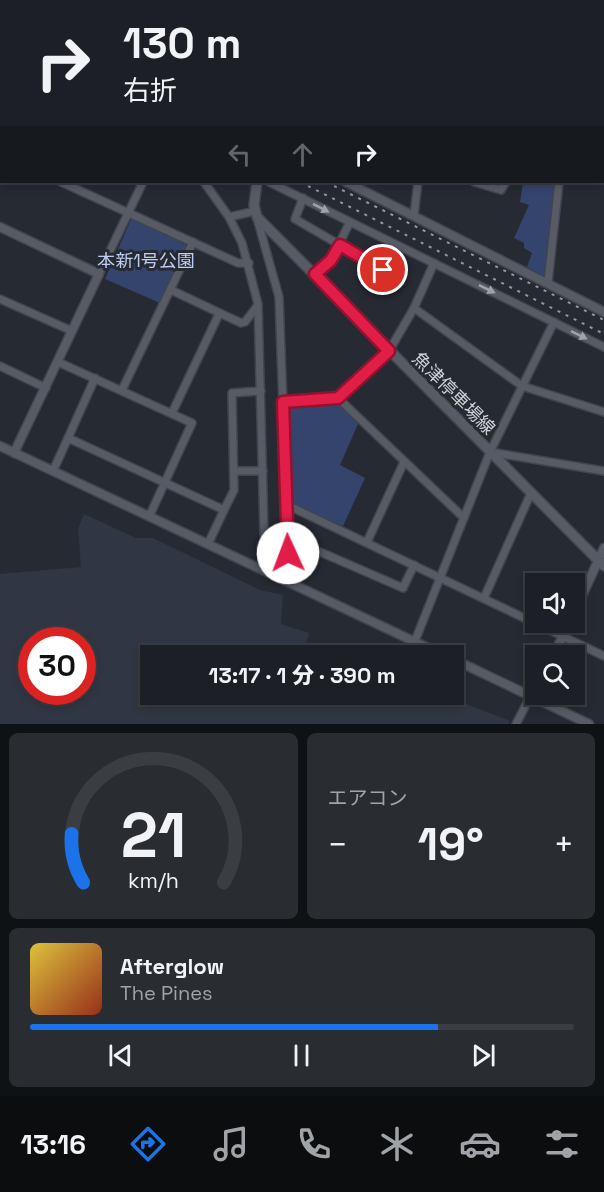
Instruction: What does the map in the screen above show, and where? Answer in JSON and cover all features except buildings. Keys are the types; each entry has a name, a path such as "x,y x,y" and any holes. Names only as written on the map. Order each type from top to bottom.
{"main road":[{"path":"256,214 258,183"},
{"name":"魚津停車場線","path":"256,214 602,564"}],"street":[{"path":"64,183 238,262 249,263"},
{"path":"14,453 143,183"},
{"path":"205,183 229,217 249,263 258,304 265,571"},
{"path":"271,183 604,347"},
{"path":"348,183 604,312"},
{"path":"414,215 418,183"},
{"path":"477,183 501,190 505,183"},
{"path":"548,282 559,183"},
{"path":"303,198 295,219 383,270 396,245"},
{"path":"229,217 256,214 277,282 288,538 286,581"},
{"path":"315,274 331,260 350,222"},
{"path":"0,227 99,274"},
{"path":"122,390 193,242"},
{"path":"283,402 338,398 389,351 414,308 434,263"},
{"path":"171,290 219,314 245,322 258,304"},
{"path":"0,299 72,332"},
{"path":"414,308 522,386 604,412"},
{"path":"172,413 219,314"},
{"path":"415,641 490,452 554,322"},
{"path":"58,362 192,423 149,517"},
{"path":"0,366 46,388"},
{"path":"52,471 95,378"},
{"path":"208,544 234,490 232,393 261,391"},
{"path":"338,398 464,519"},
{"path":"68,438 224,510"},
{"path":"0,446 423,645"},
{"path":"490,452 604,471"},
{"path":"367,542 405,462"},
{"path":"234,471 263,471"},
{"path":"484,598 531,493"},
{"path":"287,505 604,656"},
{"path":"288,538 403,588 414,565"},
{"path":"585,594 602,564 604,548"},
{"path":"558,645 564,633"},
{"path":"464,664 525,695"},
{"path":"516,724 526,705"},
{"path":"547,705 589,724"}],"shaded area":[{"path":"84,514 136,538 153,538 260,590 283,595 281,624 309,633 306,645 140,645 140,705 464,705 464,703 510,721 509,724 0,724 0,574 81,567 78,529"}],"green space":[{"path":"523,183 555,183 544,276 527,267 532,253 524,248 524,243 514,238 529,205 520,202"},
{"name":"本新1号公園","path":"132,217 187,243 160,303 105,279"},
{"path":"338,402 358,424 340,465 365,478 343,526 291,505 288,405"}],"railway":[{"path":"302,183 604,334"},
{"path":"328,183 604,320"}],"route":[{"path":"288,553 283,402 338,398 389,351 315,274 331,260 340,245 383,270"}]}
